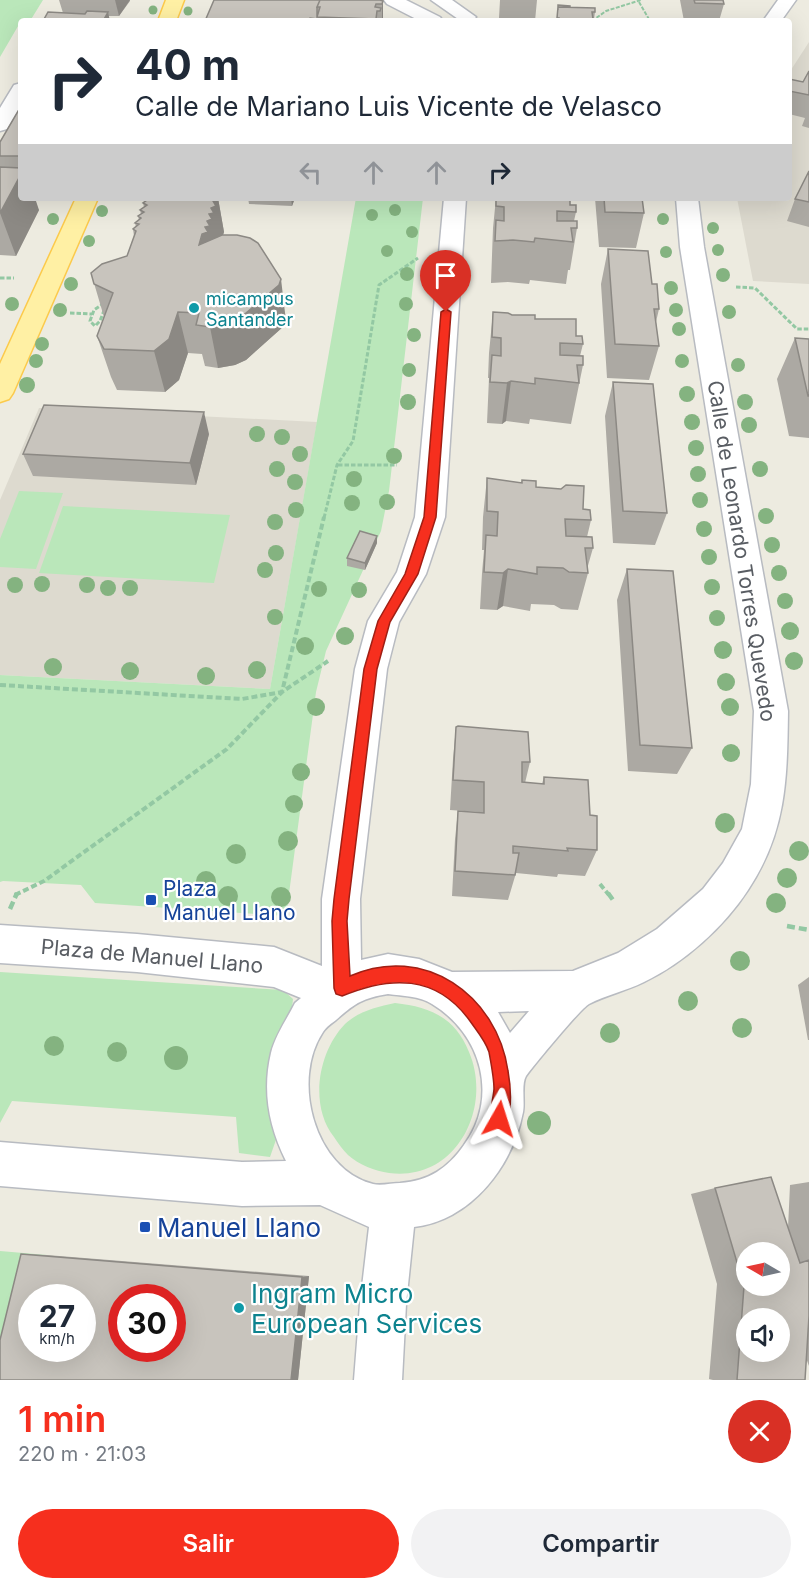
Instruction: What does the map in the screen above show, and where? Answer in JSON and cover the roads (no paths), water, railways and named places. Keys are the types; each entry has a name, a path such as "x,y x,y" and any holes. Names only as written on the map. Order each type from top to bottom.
{"main road":[{"path":"168,18 175,0"},
{"path":"0,393 86,201"}],"street":[{"path":"397,2 425,0"},
{"path":"440,0 467,13"},
{"path":"774,18 787,0"},
{"path":"397,2 428,18"},
{"path":"0,125 18,94"},
{"path":"339,990 341,899 370,669 384,621 411,574 430,517 455,201"},
{"name":"Calle de Leonardo Torres Quevedo","path":"453,992 573,991 631,968 670,943 716,902 736,876 759,833 769,784 771,711 698,281 687,201"},
{"name":"Plaza de Manuel Llano","path":"0,944 137,953 274,966 339,990"},
{"path":"405,974 430,980 453,992 466,1002 489,1033 497,1052 502,1073 502,1102 495,1135 468,1176 442,1196 410,1206 394,1208 357,1201 327,1183 312,1168 292,1131 286,1103 287,1076 293,1050 304,1026 318,1007 339,990 364,978 405,974"},
{"name":"Calle de Leonardo Torres Quevedo","path":"502,1073 573,991"},
{"path":"0,1164 242,1184 327,1183"},
{"path":"378,1380 385,1283 394,1208"}],"place":[{"name":"micampus Santander","path":"194,308"},
{"name":"Plaza Manuel Llano","path":"151,900"},
{"name":"Manuel Llano","path":"145,1227"},
{"name":"Ingram Micro European Services","path":"239,1308"}]}
